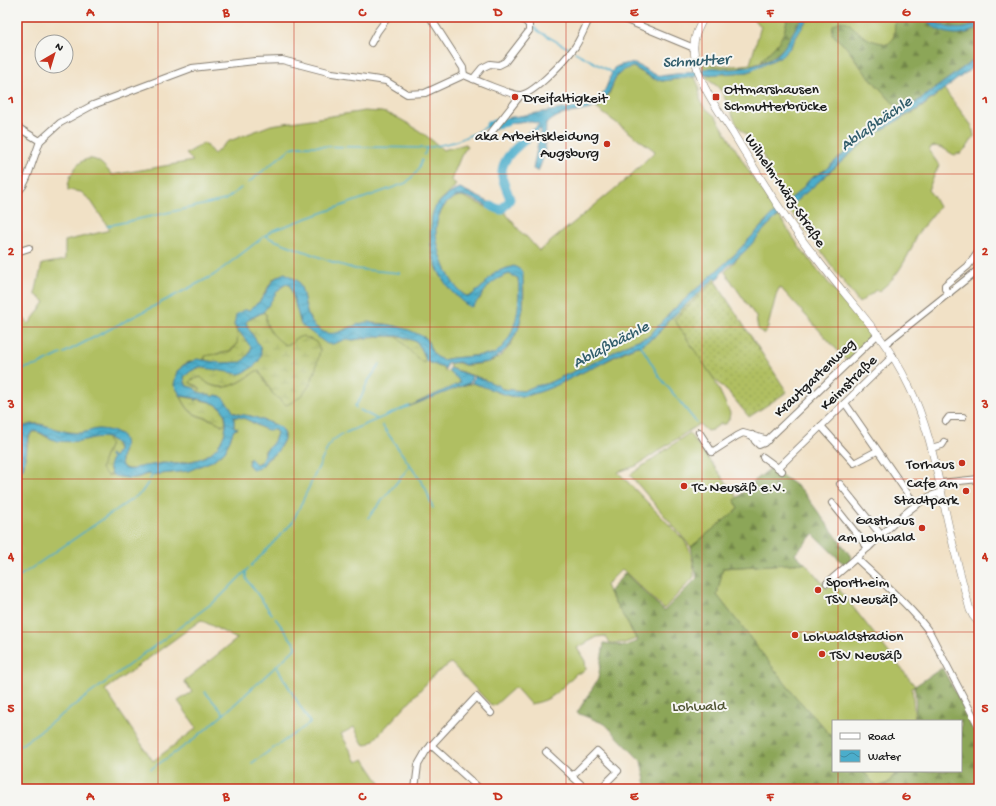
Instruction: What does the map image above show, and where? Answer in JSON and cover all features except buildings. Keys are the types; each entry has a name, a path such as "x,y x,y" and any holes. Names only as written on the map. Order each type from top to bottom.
{"street":[{"path":"371,43 388,17"},
{"path":"430,17 463,68 464,74"},
{"path":"473,78 482,68 490,64 499,65 505,62 523,40 529,31 529,25 521,17"},
{"path":"490,134 520,96 532,91 557,67 575,46 590,17"},
{"path":"619,17 694,48 694,39 704,17"},
{"name":"Wilhelm-März-Straße","path":"694,48 697,65 703,83 712,100 787,220 878,334 908,382 917,403 931,448 970,610 979,623"},
{"path":"17,193 27,178 40,141 60,123 94,105 192,68 256,61 282,60 332,73 386,81 407,94 425,94 464,74"},
{"path":"464,74 491,86 520,96"},
{"path":"17,127 40,141"},
{"path":"17,252 28,248"},
{"path":"949,294 945,289 945,285 968,266 979,251"},
{"path":"885,344 979,269"},
{"name":"Krautgartenweg","path":"699,432 712,452 740,435 752,435 768,440 878,334"},
{"name":"Keimstraße","path":"763,457 780,470 821,426 893,356"},
{"path":"845,403 917,505"},
{"path":"946,421 949,417 963,417"},
{"name":"Keimstraße","path":"821,426 854,464 877,450"},
{"path":"931,448 942,445 944,442"},
{"path":"940,483 979,479"},
{"path":"840,484 881,535"},
{"path":"827,583 868,548 896,521 932,495 941,492"},
{"path":"832,503 868,548"},
{"path":"856,558 915,614 924,625 979,727"},
{"path":"415,789 418,765 424,754 476,697 491,712"},
{"path":"431,745 480,789"},
{"path":"572,776 597,751 618,771 600,789"},
{"path":"546,752 586,789"}],"green space":[{"path":"750,17 787,17 785,30 782,36 776,45 762,59 762,62 737,69 711,68 704,70 702,64 735,66 750,64 761,26"},
{"path":"787,17 803,17 783,48 771,58 762,62 762,59 776,45 782,36 785,30"},
{"path":"810,17 892,17 895,21 894,38 888,44 874,41 865,37 848,22 832,33 847,48 863,70 892,102 904,111 862,138 825,170 810,179 801,190 784,204 780,198 775,182 760,149 737,125 722,92 717,86 708,80 706,75 748,72 782,56 790,48 804,24"},
{"path":"892,17 925,17 927,21 932,24 958,34 964,34 979,26 979,56 904,111 892,102 863,70 847,48 832,34 833,25 840,21 848,22 865,37 874,41 888,44 894,38 895,21"},
{"path":"931,17 944,17 959,22 971,17 979,17 979,19 968,27 955,29 942,25"},
{"path":"633,67 654,79 662,81 695,77 703,106 716,117 752,176 776,211 734,255 671,312 649,336 630,343 597,361 546,384 535,386 523,391 502,389 497,385 480,378 450,368 449,363 466,365 489,362 499,357 507,350 518,329 524,293 522,278 514,266 495,272 481,288 469,297 462,293 450,277 438,244 436,227 441,211 452,199 462,196 497,212 501,212 503,210 524,236 526,236 539,251 628,178 655,151 596,108 608,96 619,73"},
{"path":"944,89 972,126 974,136 968,146 961,153 954,155 940,147 931,147 929,151 939,165 928,190 939,207 915,237 915,241 904,262 886,286 879,291 876,290 859,303 799,221 787,209 868,139 886,127 918,110"},
{"path":"365,111 384,112 400,119 424,134 443,150 466,144 467,146 451,180 456,184 452,191 440,201 434,213 431,232 432,252 434,261 442,278 465,304 480,299 482,294 492,282 497,279 509,274 518,278 519,298 516,320 513,330 502,347 494,354 442,360 433,354 427,339 390,325 375,323 351,327 336,334 326,333 315,326 310,319 301,286 298,281 285,273 273,279 260,301 250,310 246,310 234,325 238,335 238,343 234,347 226,352 204,358 205,360 187,363 177,371 174,385 191,412 215,421 223,426 226,423 225,433 219,447 215,451 200,459 175,464 167,462 128,469 124,468 121,464 124,448 99,429 76,433 50,428 43,424 34,424 17,429 17,315 19,313 29,324 45,302 35,294 42,264 65,260 65,241 110,230 91,201 81,192 68,190 71,174 82,161 92,159 98,161 112,175 193,161 186,154 204,143 214,154 227,142 271,125"},
{"path":"779,216 800,248 871,335 871,338 847,361 780,287 777,292 767,330 764,334 758,329 756,317 725,272 772,221"},
{"path":"715,278 717,279 674,319 714,379 730,413 726,424 720,424 712,430 707,431 699,424 636,466 618,472 684,540 691,553 694,567 694,577 664,609 622,569 606,585 610,595 636,639 625,643 610,643 605,636 597,637 577,648 585,661 586,669 582,673 577,673 552,697 530,704 515,687 492,706 451,663 435,674 372,742 367,745 363,744 354,727 341,734 357,762 364,759 384,789 17,789 17,472 21,470 23,466 28,442 32,432 38,432 48,438 84,440 100,436 110,439 108,440 110,444 103,461 111,476 112,474 125,478 138,478 148,474 152,475 188,471 212,461 225,451 234,430 238,429 234,427 234,417 239,417 265,429 275,430 277,433 273,444 265,450 262,461 256,464 249,459 249,466 263,465 278,449 283,441 284,432 278,426 263,420 236,413 223,399 216,395 213,397 198,392 201,389 190,383 190,380 201,377 210,384 217,387 223,387 235,384 256,371 259,371 273,394 293,343 285,346 274,336 268,328 266,314 263,312 278,290 286,284 290,285 301,325 321,338 338,342 346,338 353,340 387,336 398,337 418,359 424,363 426,361 445,369 444,371 451,372 461,382 451,389 424,399 413,405 472,383 510,396 529,395 539,392 593,368 628,350 640,346 657,335 667,322","holes":["201,620 237,639 184,681 192,692 178,701 197,728 153,761 105,690"]},
{"path":"715,281 787,392 749,417 730,394 714,379 674,319"},
{"path":"263,312 266,314 268,328 285,345 293,343 294,339 303,336 316,342 320,350 314,375 301,396 286,405 273,394 259,371 256,371 241,381 229,386 217,387 207,383 201,377 191,380 190,383 201,389 198,392 194,388 187,386 184,377 196,369 210,368 239,374 253,367 259,361 261,350 246,322"},
{"path":"236,328 251,346 246,359 239,363 218,363 205,360 205,356 225,353 234,348 237,344"},
{"path":"401,336 417,342 426,361 424,363 420,361 398,338"},
{"path":"181,396 214,403 224,411 226,423 223,426 210,419 194,414 185,404"},
{"name":"TC Neusäß e.V.","path":"689,433 738,498 735,500 738,509 691,547 630,475"},
{"path":"110,439 116,443 118,451 114,457 110,454 112,458 109,468 112,474 107,476 101,469 110,444 107,440"},
{"name":"Lohwald","path":"771,468 802,490 852,558 846,566 813,534 795,554 805,563 723,568 717,595 795,696 832,737 832,772 864,772 877,787 888,783 897,772 962,772 962,720 916,720 915,686 942,668 979,735 979,789 650,789 646,785 641,761 605,724 577,713 598,679 604,643 625,646 638,641 609,592 625,573 664,611 697,578 691,547 738,509 735,500 752,483"},
{"name":"TSV Neusäß","path":"805,563 827,588 834,583 915,686 912,687 915,720 832,720 832,737 795,696 717,595 723,568"},
{"path":"864,772 896,772 888,783 877,787"}],"water":[{"path":"803,17 810,17 804,24 790,48 782,56 748,72 706,75 662,81 654,79 633,67 625,69 616,77 605,99 596,107 556,117 546,124 544,153 538,171 533,169 541,128 524,143 522,141 539,124 515,122 500,125 506,118 594,104 602,96 614,68 628,63 638,65 660,76 709,68 741,68 767,61 781,51"},
{"path":"925,17 932,18 938,24 951,28 972,26 979,19 979,26 966,33 950,34 935,28"},
{"path":"979,56 979,62 967,72 918,109 869,138 797,200 792,207 787,209 784,204 801,190 810,179 825,170 862,138 914,104"},
{"path":"460,188 503,210 501,212 497,212 474,199 464,196 456,197 450,200 442,209 436,228 436,236 445,267 456,286 462,293 469,297 481,288 495,272 514,266 521,270 523,275 523,308 518,330 508,347 496,358 488,362 465,365 459,362 446,364 447,366 445,369 426,361 417,342 401,336 377,336 353,340 346,339 333,344 327,344 301,325 290,285 286,284 279,289 263,312 246,322 261,350 259,361 253,367 239,374 199,367 184,377 187,386 194,388 198,392 213,397 216,395 221,396 233,412 251,416 280,427 283,432 284,439 277,452 266,460 263,465 257,469 252,469 248,464 250,458 256,464 262,461 265,452 274,442 277,433 275,430 266,430 246,419 234,417 234,427 238,428 234,430 225,451 212,461 188,471 152,475 147,474 136,478 114,476 109,466 112,458 109,455 110,454 114,457 118,451 118,447 112,440 98,437 82,441 57,441 34,431 28,438 23,469 17,472 21,456 21,453 19,452 22,434 21,431 25,426 37,424 75,433 99,429 121,434 125,443 121,463 124,468 128,470 166,463 185,463 199,459 211,453 221,442 226,428 223,410 212,402 197,398 196,401 196,398 181,396 174,385 177,371 181,369 182,366 197,359 221,363 242,362 250,353 251,347 234,325 236,315 243,310 250,310 260,301 273,281 285,273 298,281 301,286 308,314 313,324 320,330 327,333 341,332 362,323 370,322 374,324 395,326 427,339 433,354 442,360 494,354 508,339 516,320 519,298 518,278 509,274 491,283 473,306 470,307 460,300 445,283 439,272 432,250 431,238 433,212 441,201"},
{"path":"776,211 779,216 727,267 718,279 715,278 667,322 657,335 640,346 623,352 551,388 529,395 510,396 472,383 474,376 497,385 502,389 523,391 535,386 546,384 597,361 630,343 649,336 671,312 734,255"},
{"path":"450,368 472,376 470,383 408,407 460,383 458,379 448,371"}],"waterway":[{"path":"531,24 538,31 568,48"},
{"path":"575,52 613,73"},
{"path":"490,125 506,122"},
{"path":"248,183 291,148 299,146 427,148 454,142 490,125"},
{"path":"510,199 503,182 502,169 504,163 507,157 532,134"},
{"path":"424,155 427,148"},
{"path":"64,353 214,275 271,231 406,183 417,172 422,160"},
{"path":"107,226 225,200 241,188"},
{"name":"Schmutter","path":"491,206 501,210 509,201"},
{"path":"266,235 269,238 355,269 400,273"},
{"name":"Ablaßbächle","path":"640,344 659,376 696,422"},
{"path":"17,370 38,365 61,354"},
{"path":"356,408 355,406 361,398 367,383 380,364"},
{"path":"345,433 409,406"},
{"path":"360,410 377,419"},
{"path":"382,425 425,487 433,508"},
{"path":"251,566 292,523 329,445 342,434"},
{"path":"368,518 410,466"},
{"path":"150,479 153,474"},
{"path":"17,578 141,493 148,483"},
{"path":"17,748 219,598 248,569"},
{"path":"246,572 247,580 272,614"},
{"path":"151,769 189,743 224,714 297,647 275,618"},
{"path":"252,763 310,723 277,667"},
{"path":"205,692 224,714"}],"place":[{"name":"Dreifaltigkeit","path":"515,97"},
{"name":"Ottmarshausen Schmutterbrücke","path":"716,97"},
{"name":"aka Arbeitskleidung Augsburg","path":"607,144"},
{"name":"Torhaus","path":"962,463"},
{"name":"TC Neusäß e.V.","path":"684,486"},
{"name":"Cafe am Stadtpark","path":"966,491"},
{"name":"Gasthaus am Lohwald","path":"922,528"},
{"name":"Sportheim TSV Neusäß","path":"818,590"},
{"name":"Lohwaldstadion","path":"795,635"},
{"name":"TSV Neusäß","path":"822,654"}]}
